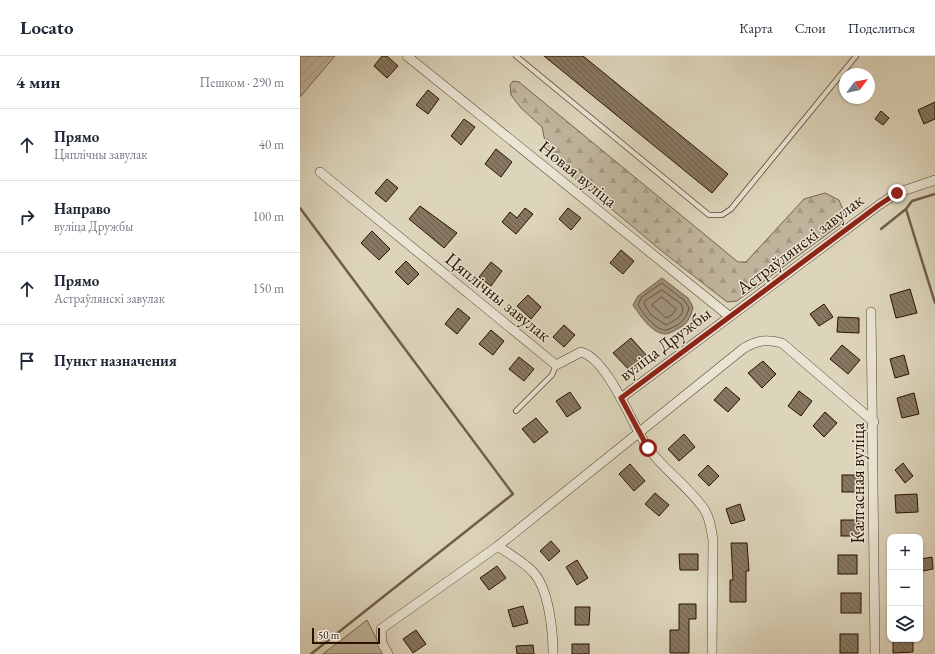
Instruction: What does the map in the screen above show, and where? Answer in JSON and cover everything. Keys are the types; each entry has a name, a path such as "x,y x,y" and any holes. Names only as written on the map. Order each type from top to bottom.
{"street":[{"name":"Новая вуліца","path":"407,56 729,316"},
{"name":"Цяплічны завулак","path":"320,172 556,365 563,363 576,353 586,353 591,356 621,398 648,448 704,509 711,524 713,540 712,654"},
{"name":"Астраўлянскі завулак","path":"729,316 897,193 935,180"},
{"name":"Калгасная вуліца","path":"871,312 874,422 875,654"},
{"name":"вуліца Дружбы","path":"621,398 729,316"},
{"path":"388,654 382,643 381,629 498,546 744,348 756,340 768,339 782,343 874,422"},
{"path":"498,546 532,571 542,584 553,635 553,654"}],"lane":[{"path":"516,56 709,215 722,215 731,209 856,56"},
{"path":"516,411 552,375 556,365"}],"green space":[{"path":"300,56 335,56 300,97"},
{"path":"513,81 519,82 738,262 746,262 804,199 825,193 839,200 844,212 841,224 737,301 727,302 663,252 548,156 542,127 521,108 511,95 510,85"},
{"path":"367,620 384,654 323,654"}],"water":[{"path":"662,278 688,298 693,307 690,317 686,323 668,334 660,333 651,327 633,305 638,296"}],"building":[{"path":"382,56 387,56 398,66 387,78 374,66"},
{"path":"544,56 583,56 728,174 712,193"},
{"path":"428,90 439,99 428,114 416,105"},
{"path":"935,102 935,119 924,124 918,110"},
{"path":"881,111 889,118 883,125 875,119"},
{"path":"464,119 475,127 461,145 451,136"},
{"path":"496,149 512,162 501,177 485,164"},
{"path":"387,179 398,188 386,202 375,193"},
{"path":"420,206 457,233 444,248 409,219"},
{"path":"525,208 533,214 516,234 502,222 510,212 517,218"},
{"path":"568,208 581,218 571,230 559,219"},
{"path":"372,231 390,249 379,260 361,243"},
{"path":"621,250 634,261 623,274 610,263"},
{"path":"406,261 419,274 408,285 395,272"},
{"path":"491,262 502,271 491,286 479,277"},
{"path":"910,289 917,313 896,318 890,295"},
{"path":"528,295 541,307 531,319 517,306"},
{"path":"824,304 833,317 819,326 810,314"},
{"path":"458,308 470,318 457,334 445,324"},
{"path":"838,317 859,318 859,333 837,332"},
{"path":"564,325 575,335 564,347 553,337"},
{"path":"491,330 504,341 493,355 479,344"},
{"path":"631,338 648,357 631,372 613,353"},
{"path":"842,345 860,360 848,374 830,359"},
{"path":"904,355 909,374 895,378 890,359"},
{"path":"519,357 534,369 524,381 509,369"},
{"path":"763,361 776,374 762,388 748,373"},
{"path":"726,387 740,399 728,412 714,400"},
{"path":"799,391 812,401 801,416 788,406"},
{"path":"570,392 581,408 567,417 556,401"},
{"path":"914,393 919,414 902,418 897,398"},
{"path":"825,412 837,423 824,437 813,426"},
{"path":"536,418 548,432 534,443 522,429"},
{"path":"684,434 695,447 679,461 668,449"},
{"path":"903,463 913,476 905,483 895,470"},
{"path":"630,464 645,481 634,491 619,474"},
{"path":"708,465 719,476 709,486 698,475"},
{"path":"842,475 861,475 861,492 842,492"},
{"path":"655,493 669,505 659,516 645,504"},
{"path":"917,494 918,512 896,513 895,495"},
{"path":"740,504 745,520 731,524 726,509"},
{"path":"841,520 859,520 859,536 841,536"},
{"path":"551,541 560,551 549,561 540,551"},
{"path":"731,543 747,543 749,571 746,571 746,602 730,602 730,580 733,580"},
{"path":"679,554 698,554 698,570 680,570"},
{"path":"838,555 857,555 857,574 838,574"},
{"path":"932,557 933,569 923,571 923,559"},
{"path":"577,560 588,578 577,585 566,567"},
{"path":"497,566 506,578 489,590 480,578"},
{"path":"841,593 861,593 861,613 841,613"},
{"path":"679,604 696,604 696,619 689,619 689,653 670,653 670,630 679,630"},
{"path":"523,606 528,623 513,627 508,610"},
{"path":"575,607 590,607 589,625 575,625"},
{"path":"416,630 426,644 413,653 403,639"},
{"path":"840,634 858,634 858,653 840,653"},
{"path":"893,642 913,642 913,652 893,653"},
{"path":"572,644 589,644 589,654 572,654"},
{"path":"533,645 534,654 517,654 516,646"}],"waterway":[{"path":"935,194 912,201 906,209 935,303"},
{"path":"300,208 513,494 311,654"},
{"path":"881,229 906,209"}],"route":[{"path":"648,448 621,398 729,316 897,193"}]}
